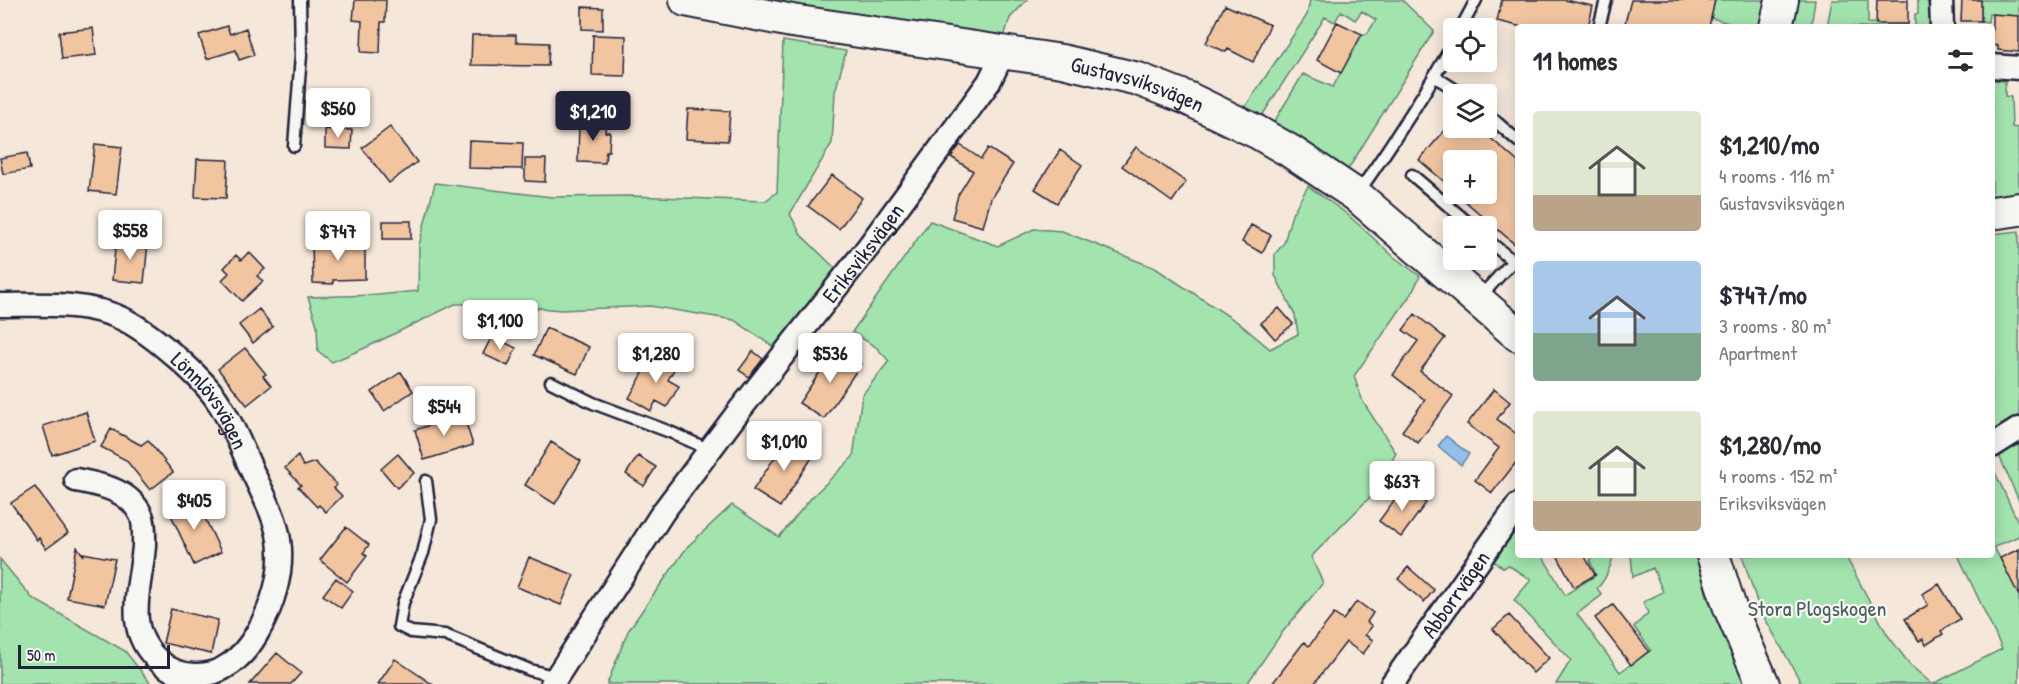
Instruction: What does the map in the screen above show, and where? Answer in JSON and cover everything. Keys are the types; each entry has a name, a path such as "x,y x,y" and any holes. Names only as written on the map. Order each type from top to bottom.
{"street":[{"name":"Gustavsviksvägen","path":"687,0 792,21 1085,66 1157,85 1265,137 1356,195 1515,332"},
{"path":"1777,24 1782,0"},
{"path":"1941,0 1942,24"},
{"name":"Eriksviksvägen","path":"554,680 663,512 739,411 870,246 989,82 1003,53"},
{"path":"1995,66 2019,68"},
{"path":"1995,213 2019,209"},
{"name":"Lönnlövsvägen","path":"0,305 94,308 125,320 155,341 197,377 219,402 268,506 279,539 280,563 276,589 264,622 252,642 237,659 218,672 195,676 171,671 152,655 138,630 136,600 143,557 142,516 129,498 108,487 76,480"},
{"path":"1995,444 2019,429"},
{"name":"Abborrvägen","path":"1392,684 1515,510"},
{"path":"1714,558 1730,608 1763,684"}],"lane":[{"path":"294,146 301,55 300,0"},
{"path":"1466,18 1476,0"},
{"path":"1600,24 1606,0"},
{"path":"1356,195 1388,149 1443,61"},
{"path":"1434,76 1446,84"},
{"path":"1497,123 1515,138"},
{"path":"1412,175 1460,216"},
{"path":"1497,247 1515,262"},
{"path":"1477,300 1515,264"},
{"path":"551,382 593,403 710,450"},
{"path":"426,481 431,519 423,553 403,603 399,626 411,632 445,635 554,680"}],"green space":[{"path":"728,0 1027,0 1010,18 1003,40"},
{"path":"1310,0 1402,0 1434,31 1347,171 1271,127 1303,74 1333,87 1361,34 1367,34 1376,20 1362,11 1355,20 1341,11 1335,22 1325,17 1258,122 1241,113 1307,15"},
{"path":"1715,0 1771,0 1766,24 1733,24 1711,18"},
{"path":"1796,0 1815,0 1811,24 1792,24"},
{"path":"1832,0 1868,0 1868,23 1908,24 1828,24"},
{"path":"1918,0 1926,0 1934,12 1935,24 1915,24 1915,14 1918,14"},
{"path":"1981,0 2019,0 2019,16 1989,14 1988,22 1981,21"},
{"path":"783,41 846,51 835,92 832,143 790,214 801,235 838,271 775,348 734,320 650,306 561,310 494,304 455,304 332,362 318,351 317,325 308,297 378,295 418,291 419,245 435,183 552,197 631,196 765,201 777,192"},
{"path":"1995,80 2005,81 2005,96 2011,97 2012,127 2018,128 2019,194 1995,198"},
{"path":"1308,186 1347,214 1394,257 1420,276 1413,291 1354,376 1363,402 1396,453 1377,490 1311,557 1323,583 1281,634 1247,684 607,684 628,631 646,605 688,546 732,505 779,537 812,497 853,457 862,395 889,361 876,347 852,332 930,221 998,246 1034,229 1062,231 1155,268 1239,323 1270,349 1298,334 1295,315 1275,275 1275,254 1284,243 1292,214"},
{"path":"2019,231 2019,418 1995,433 1995,234"},
{"path":"2019,441 2019,501 1998,453"},
{"path":"1995,472 2019,524 2019,536 1995,547"},
{"path":"1515,526 1515,558 1544,558 1565,595 1596,575 1590,561 1591,558 1613,558 1605,577 1597,588 1602,595 1577,614 1620,672 1651,650 1634,627 1648,613 1643,602 1663,592 1653,568 1633,577 1631,558 1697,558 1708,599 1749,684 1556,684 1571,660 1514,600 1531,580 1508,565 1504,568 1490,559"},
{"path":"1995,549 2019,594 2019,684 1933,684 2002,649 1959,558 1995,558"},
{"name":"Stora Plogskogen","path":"1743,558 1847,558 1887,634 1910,665 1932,684 1802,684 1759,608"},
{"path":"0,559 32,598 125,651 151,684 0,684"}],"water":[{"path":"1446,436 1469,454 1461,465 1438,446"}],"building":[{"path":"355,0 386,0 385,22 381,22 380,53 361,52 362,21 353,20"},
{"path":"1502,0 1565,0 1593,6 1589,24 1515,25 1497,21"},
{"path":"1631,0 1715,0 1710,24 1625,24"},
{"path":"1877,0 1908,0 1908,24 1876,24"},
{"path":"1962,0 1981,0 1981,21 1961,21"},
{"path":"1225,5 1270,25 1253,62 1228,49 1226,52 1206,43"},
{"path":"582,7 603,8 603,30 582,29"},
{"path":"1992,14 2019,16 2019,52 1998,50 1998,46 1995,46 1995,24 1992,24"},
{"path":"1337,22 1362,34 1341,73 1317,60"},
{"path":"227,26 230,34 246,28 254,55 239,60 236,50 207,59 199,35"},
{"path":"93,28 96,55 62,59 59,32"},
{"path":"472,35 516,35 516,42 549,43 548,66 471,65"},
{"path":"593,35 626,36 625,76 592,75"},
{"path":"688,109 730,111 728,141 686,139"},
{"path":"579,120 606,121 605,132 610,132 609,151 606,151 605,163 578,162"},
{"path":"390,127 417,162 389,183 362,148"},
{"path":"325,129 352,130 351,149 325,148"},
{"path":"1443,133 1443,138 1490,138 1515,159 1515,244 1497,229 1497,216 1482,216 1469,204 1497,204 1497,150 1443,150 1443,181 1419,160"},
{"path":"469,141 523,143 522,169 468,168"},
{"path":"95,144 122,147 116,194 89,191"},
{"path":"960,145 981,159 988,148 1013,164 991,198 983,227 952,218 958,195 973,171 951,157"},
{"path":"1136,147 1186,182 1172,202 1122,166"},
{"path":"1060,150 1082,165 1057,203 1035,189"},
{"path":"27,153 30,169 3,174 0,158"},
{"path":"197,159 228,160 226,198 195,197"},
{"path":"525,159 546,159 545,182 525,181"},
{"path":"832,175 862,198 839,229 808,206"},
{"path":"383,221 411,221 411,239 383,239"},
{"path":"1251,225 1271,235 1262,253 1242,242"},
{"path":"338,236 346,244 365,242 365,279 333,280 333,284 313,283 312,243 332,243"},
{"path":"116,239 148,242 144,283 112,280"},
{"path":"249,252 265,269 257,276 263,281 242,301 222,280 229,273 224,268 236,255 241,260"},
{"path":"1279,308 1293,324 1275,339 1261,323"},
{"path":"259,309 273,327 253,343 239,325"},
{"path":"1415,314 1445,338 1420,371 1453,396 1418,443 1402,431 1425,400 1393,375 1418,341 1403,330"},
{"path":"546,328 589,347 577,374 534,355"},
{"path":"492,336 516,348 508,366 483,354"},
{"path":"245,348 266,374 263,376 271,386 247,405 218,369"},
{"path":"836,348 861,364 824,419 799,403"},
{"path":"753,351 763,359 749,377 739,370"},
{"path":"655,352 677,364 668,380 679,386 667,407 656,401 651,411 629,398"},
{"path":"401,372 413,391 384,411 372,392"},
{"path":"1494,389 1510,402 1497,419 1515,433 1515,464 1492,493 1475,480 1499,448 1467,424"},
{"path":"86,412 95,441 52,455 43,426"},
{"path":"463,414 473,445 424,460 415,430"},
{"path":"111,429 141,445 148,440 173,472 150,490 126,460 101,447"},
{"path":"789,436 815,453 780,507 753,490"},
{"path":"551,442 581,461 555,504 525,485"},
{"path":"398,454 414,473 397,488 381,469"},
{"path":"298,456 303,466 315,462 337,485 334,488 342,496 326,512 319,505 317,507 298,487 301,485 285,468"},
{"path":"638,456 656,467 644,486 626,474"},
{"path":"35,487 68,533 46,549 11,503"},
{"path":"1404,487 1426,503 1401,537 1379,521"},
{"path":"189,496 197,511 201,510 221,552 194,565 167,506"},
{"path":"346,527 369,545 363,553 367,556 347,582 320,560"},
{"path":"77,547 84,556 83,553 115,559 105,605 67,598"},
{"path":"2019,549 2019,596 2000,558"},
{"path":"529,557 574,575 561,605 517,587"},
{"path":"1559,558 1586,558 1595,575 1574,587"},
{"path":"1408,567 1434,590 1424,602 1398,579"},
{"path":"336,578 353,591 341,608 323,595"},
{"path":"1939,584 1960,619 1941,631 1943,634 1926,645 1923,639 1919,641 1905,619 1928,605 1922,594"},
{"path":"1357,601 1373,613 1367,622 1372,626 1365,635 1373,640 1363,654 1346,642 1314,684 1272,684 1304,642 1309,646 1334,614 1343,620"},
{"path":"1613,605 1649,651 1631,665 1595,618"},
{"path":"171,609 218,620 211,654 163,643"},
{"path":"1509,615 1549,658 1533,673 1493,629"},
{"path":"277,653 301,673 291,684 250,684"},
{"path":"395,659 432,684 378,684"}]}
